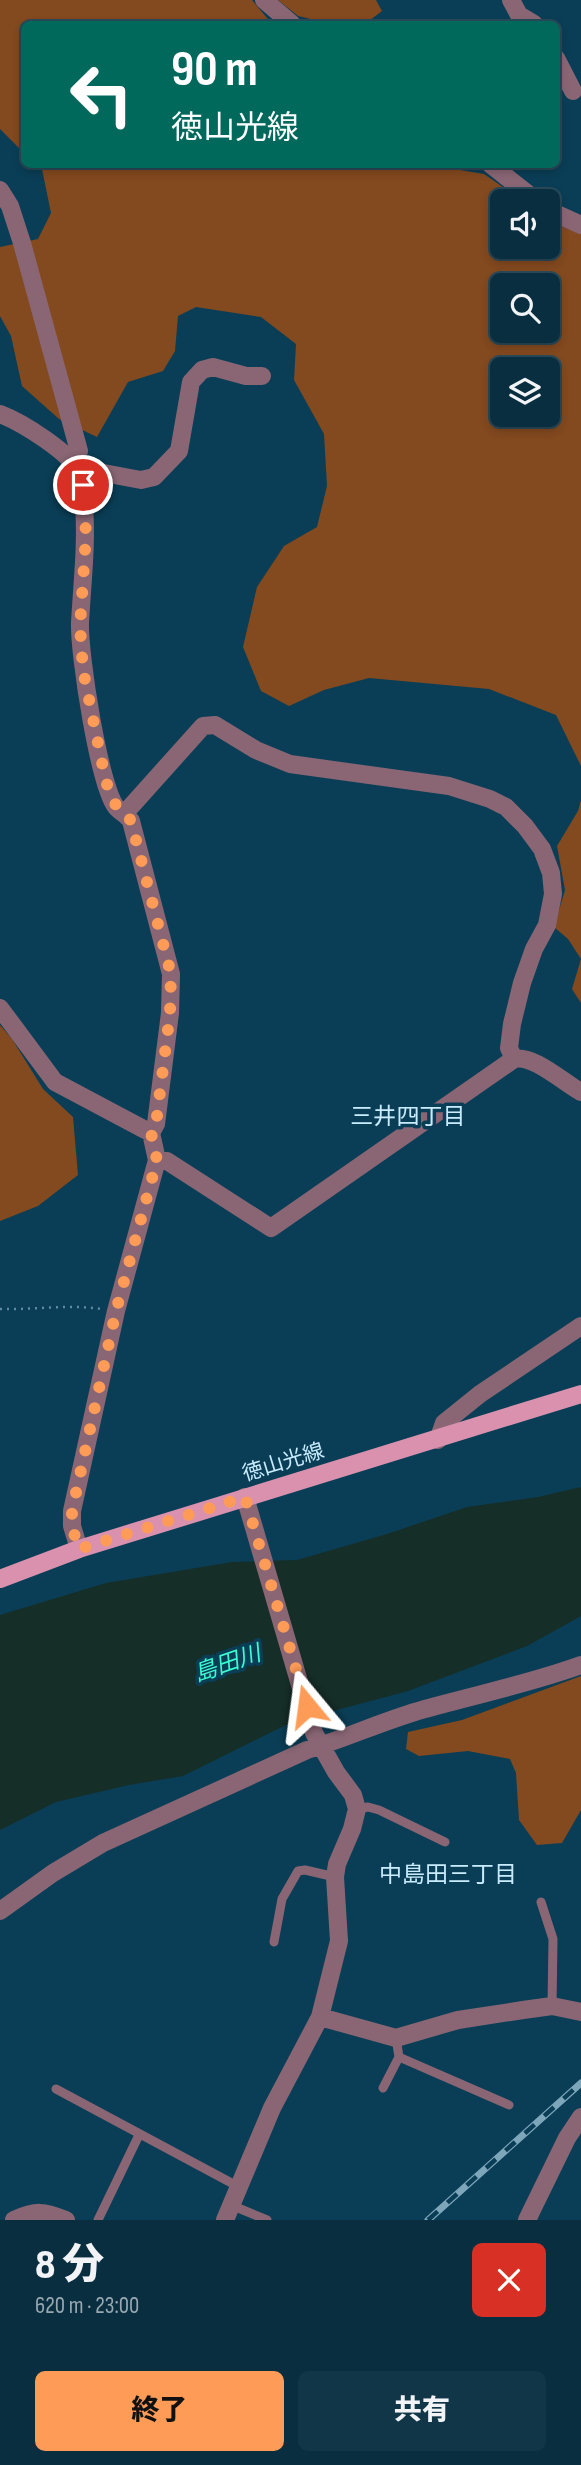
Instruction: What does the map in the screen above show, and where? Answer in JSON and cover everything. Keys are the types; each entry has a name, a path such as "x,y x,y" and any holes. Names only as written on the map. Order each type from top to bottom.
{"main road":[{"name":"徳山光線","path":"0,1579 79,1549 581,1394"}],"street":[{"path":"264,0 288,21"},
{"path":"511,0 519,15 529,21"},
{"path":"560,68 570,92"},
{"path":"495,168 522,189"},
{"path":"0,190 10,206 22,243 79,451 77,468 86,535 80,626 83,670 106,782 117,808 131,821 171,974 170,1013 156,1124 151,1133 157,1160 116,1311 72,1511 72,1527 79,1549"},
{"path":"560,215 581,225"},
{"path":"0,414 25,425 77,468 141,480 154,477 179,451 191,382 202,370 213,367 246,376 262,376"},
{"path":"125,813 203,726 215,725 256,750 290,764 449,786 506,807 542,849 551,873 553,894 547,925 534,949 512,1024 509,1048 514,1059"},
{"path":"0,1009 55,1082 151,1133"},
{"path":"157,1160 167,1161 271,1228 514,1059 520,1057 542,1067 581,1092"},
{"path":"438,1440 444,1423 480,1394 581,1326"},
{"path":"228,2212 272,2108 320,2017 339,1941 335,1877 337,1864 352,1829 356,1809 353,1795 317,1739 245,1497"},
{"path":"0,1911 53,1872 103,1843 317,1739 534,1682 581,1665"},
{"path":"320,2017 396,2038 458,2020 552,2006 581,2012"},
{"path":"527,2220 567,2138 581,2117"},
{"path":"14,2220 32,2212 48,2213 65,2220"}],"lane":[{"path":"356,1809 368,1807 379,1810 445,1842"},
{"path":"274,1942 282,1899 298,1871 305,1870 335,1877"},
{"path":"541,1902 553,1939 552,2006"},
{"path":"383,2088 399,2057 396,2038"},
{"path":"399,2057 509,2105"},
{"path":"56,2089 239,2187"},
{"path":"98,2220 139,2135"},
{"path":"228,2212 267,2220"}],"path":[{"path":"0,1309 80,1306 116,1311"}],"shaded area":[{"path":"0,0 252,0 270,21 21,21 21,150 0,129"},
{"path":"278,0 376,0 382,11 369,21 319,21 298,16"},
{"path":"41,168 458,168 484,174 506,189 490,189 490,259 560,259 560,225 581,234 581,766 556,715 489,689 369,678 324,690 289,706 261,691 243,647 257,587 284,546 317,527 327,486 324,434 294,380 296,344 261,317 196,307 178,316 175,351 163,371 128,382 97,437 59,419 22,386 11,336 0,316 0,247 38,239 51,213"},
{"path":"581,800 581,959 568,939 554,927 565,890 557,846 578,811"},
{"path":"581,959 581,1003 572,989"},
{"path":"0,1025 12,1039 43,1089 73,1117 78,1175 38,1206 0,1221"},
{"path":"581,1676 581,1810 562,1843 537,1845 519,1820 516,1773 510,1759 468,1751 419,1756 406,1749 408,1732 462,1720"}],"water":[{"name":"島田川","path":"581,1487 581,1616 527,1646 408,1691 292,1722 183,1776 56,1802 0,1830 0,1615 106,1583 232,1562 297,1560 467,1507 538,1497"}],"railway":[{"path":"428,2220 581,2083"}],"district":[{"name":"三井四丁目","path":"408,1116"},
{"name":"中島田三丁目","path":"448,1874"}],"route":[{"path":"83,485 86,535 80,626 83,670 106,782 117,808 131,821 171,974 170,1013 156,1124 151,1133 157,1160 116,1311 72,1511 72,1527 79,1549 245,1497 307,1706"}]}
